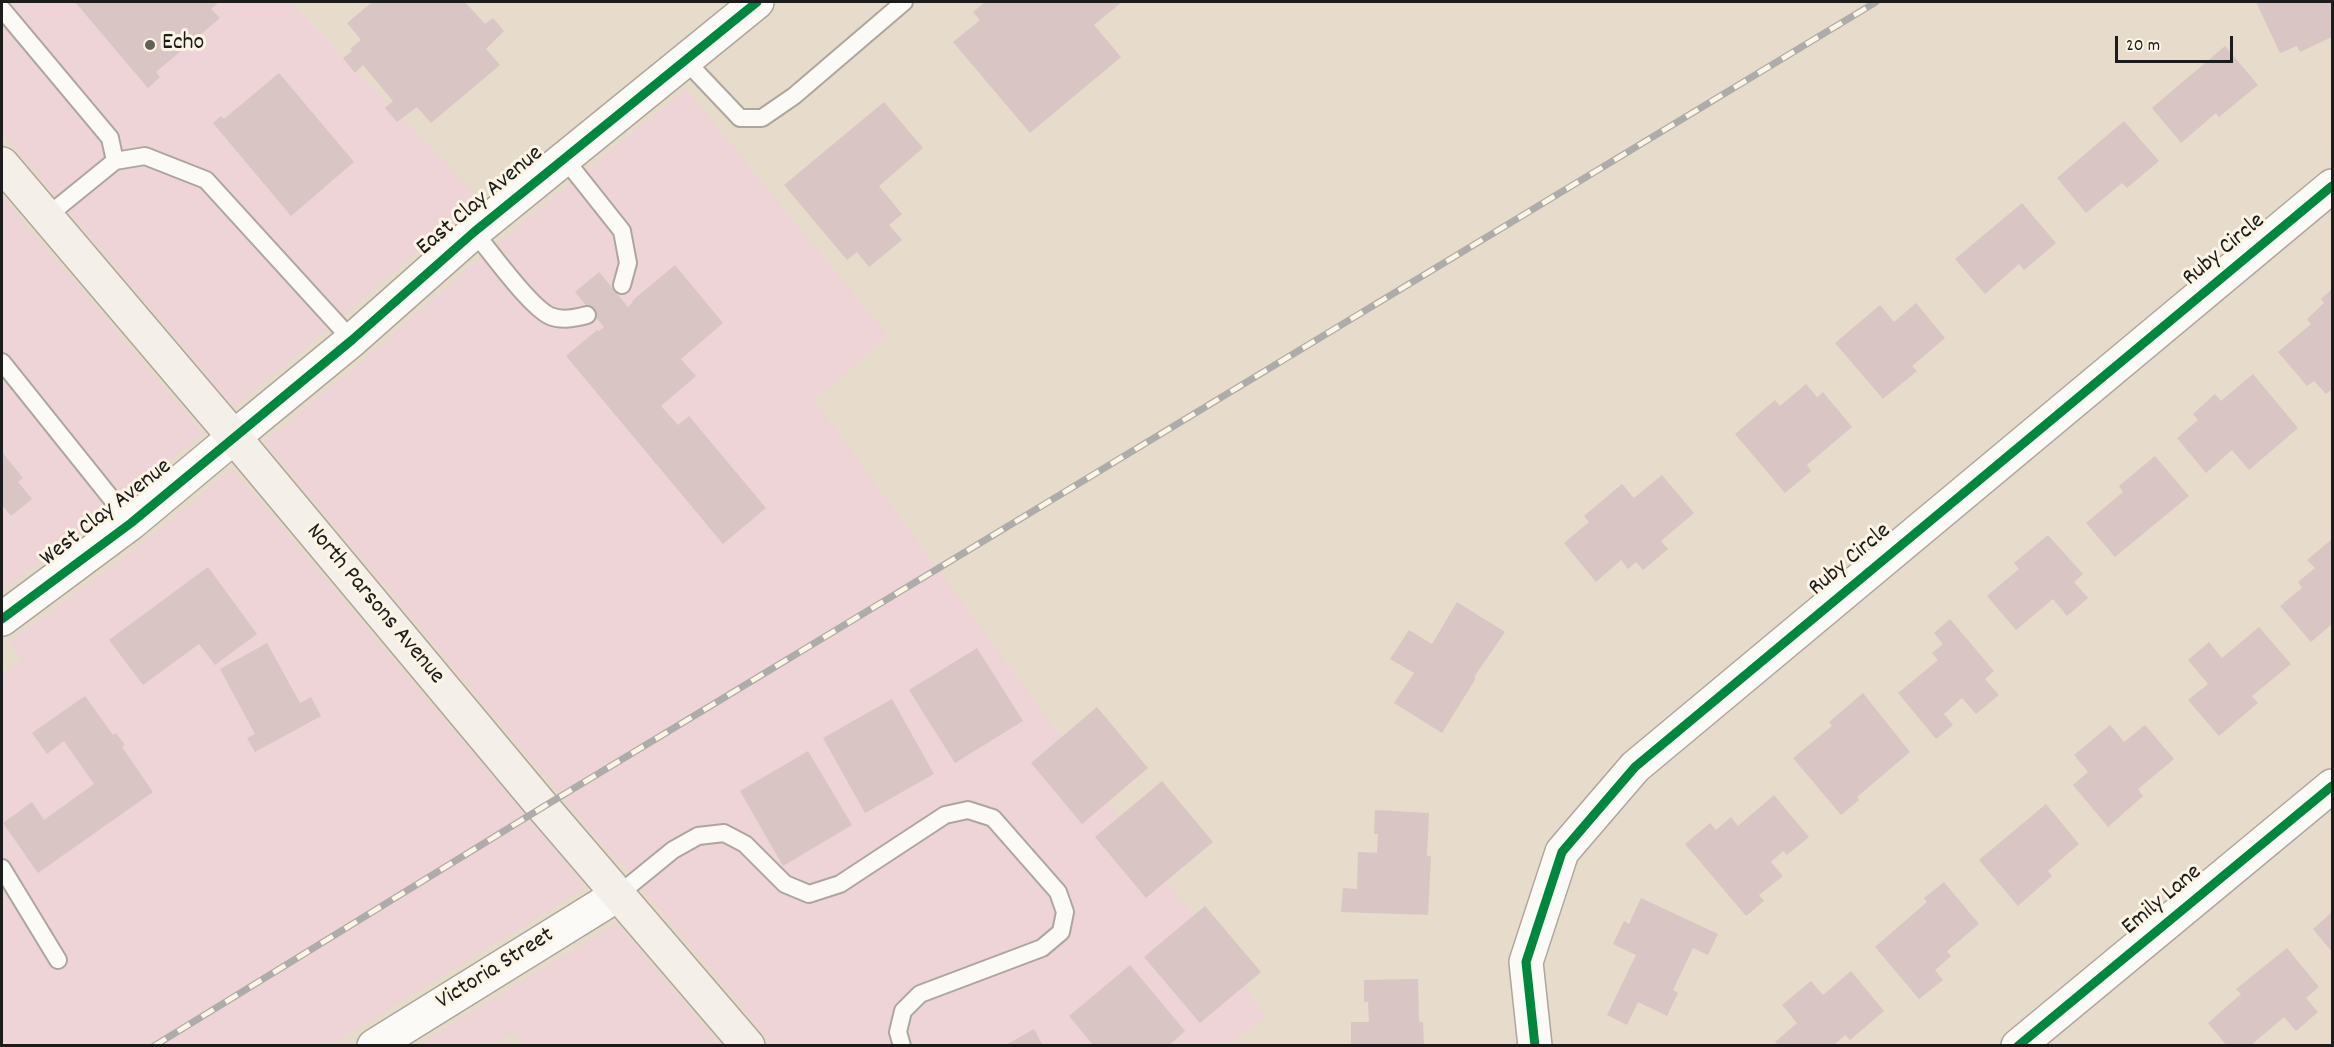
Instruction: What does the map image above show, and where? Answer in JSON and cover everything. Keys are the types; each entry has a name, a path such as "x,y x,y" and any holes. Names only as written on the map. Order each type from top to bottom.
{"main road":[{"name":"North Parsons Avenue","path":"5,176 46,217 234,437 536,798 748,1046"}],"street":[{"name":"East Clay Avenue","path":"234,437 352,340 474,232 758,2"},
{"name":"Ruby Circle","path":"1535,1046 1526,962 1562,852 1635,767 2332,186"},
{"name":"West Clay Avenue","path":"2,619 131,523 234,437"},
{"name":"Emily Lane","path":"2019,1046 2332,786"},
{"name":"Victoria Street","path":"374,1046 619,894"}],"lane":[{"path":"685,60 740,118 762,118 794,96 904,2"},
{"path":"2,9 110,138 115,161"},
{"path":"46,217 115,161 145,156 206,180 352,340"},
{"path":"564,158 622,231 628,263 622,285"},
{"path":"474,232 536,307 551,316 569,319 587,315"},
{"path":"2,362 131,523"},
{"path":"619,894 674,850 698,836 724,833 745,844 785,884 809,894 840,884 945,815 968,810 993,818 1058,892 1065,912 1061,932 1042,948 920,994 903,1011 898,1032 902,1046"},
{"path":"2,868 58,960"}],"shaded area":[{"path":"2,2 290,2 479,198 337,322 234,407 2,133"},
{"path":"686,89 888,336 814,400 1266,1016 1227,1045 774,1045 624,865 619,864 559,794 264,442 367,357 489,250"},
{"path":"2,196 203,433 117,505 2,591"},
{"path":"232,468 586,887 331,1045 2,1046 2,675 22,660 9,642 145,541"},
{"path":"617,923 720,1045 522,1045 514,1033 492,1045 417,1045"}],"building":[{"name":"Echo","path":"75,2 217,2 211,9 220,18 156,72 160,77 148,88"},
{"path":"372,2 465,2 485,24 493,18 504,31 486,49 500,65 431,123 417,107 397,122 385,108 393,101 363,65 355,73 343,58 361,40 347,23"},
{"path":"985,2 1122,2 1094,25 1121,57 1030,133 953,42 980,20 973,12"},
{"path":"2256,2 2332,2 2332,37 2300,52 2297,46 2280,53"},
{"path":"2225,46 2258,85 2219,117 2216,113 2181,143 2152,108"},
{"path":"279,73 354,162 291,216 213,123 221,116 224,119"},
{"path":"884,102 923,148 879,186 902,214 889,225 902,240 869,267 857,252 847,260 784,185"},
{"path":"2124,121 2159,161 2127,188 2122,183 2086,213 2057,178"},
{"path":"2022,203 2056,243 2024,270 2019,264 1985,294 1955,259"},
{"path":"675,265 723,323 681,359 696,376 661,406 678,425 689,416 766,508 723,544 566,356 597,330 604,327 575,292 599,272 628,307 632,301"},
{"path":"2332,289 2332,389 2326,394 2314,381 2307,386 2278,352 2311,324 2307,319 2324,303 2321,299"},
{"path":"1916,303 1945,338 1912,366 1917,371 1883,399 1835,343 1880,305 1894,322"},
{"path":"2253,374 2298,428 2249,470 2232,450 2206,473 2177,438 2198,420 2193,414 2215,394 2221,401"},
{"path":"1806,384 1817,397 1823,392 1852,427 1807,465 1811,471 1785,493 1735,434 1775,400 1780,406"},
{"path":"2,452 23,478 18,482 32,499 11,516 2,505"},
{"path":"2155,456 2189,496 2115,557 2086,523 2123,492 2119,486"},
{"path":"1662,475 1694,513 1661,541 1668,549 1643,570 1636,562 1628,569 1621,560 1596,582 1564,543 1589,522 1584,516 1622,484 1634,498"},
{"path":"2048,535 2083,574 2074,582 2088,598 2067,616 2053,599 2016,630 1987,596 2019,569 2014,563"},
{"path":"2332,539 2332,624 2311,642 2280,606 2302,588 2298,582 2315,568 2307,560"},
{"path":"208,567 257,634 215,665 199,644 143,685 109,640"},
{"path":"1457,602 1505,632 1474,677 1476,678 1442,733 1394,703 1414,673 1390,659 1409,630 1432,644"},
{"path":"1950,619 1994,671 1985,679 1999,695 1976,714 1962,698 1944,714 1953,725 1936,739 1898,693 1938,660 1932,653 1943,644 1934,633"},
{"path":"2259,627 2291,664 2252,696 2258,703 2219,736 2188,700 2208,684 2188,660 2209,642 2222,658"},
{"path":"267,643 300,703 311,697 321,716 255,752 247,738 255,734 220,669"},
{"path":"977,648 1023,721 955,763 909,690"},
{"path":"1863,693 1910,752 1857,797 1859,800 1841,815 1793,758 1832,726 1829,722"},
{"path":"85,696 113,735 116,733 125,745 122,747 153,792 38,873 3,823 32,802 44,820 94,784 64,741 47,754 32,733"},
{"path":"892,699 934,774 865,813 823,738"},
{"path":"1097,707 1148,768 1082,824 1031,763"},
{"path":"2110,725 2124,742 2145,725 2174,759 2138,789 2143,796 2108,827 2073,785 2088,772 2074,755"},
{"path":"808,751 852,825 783,866 740,791"},
{"path":"1162,781 1213,842 1146,898 1095,837"},
{"path":"1774,795 1809,837 1787,855 1783,851 1771,862 1783,876 1759,895 1764,901 1746,916 1685,844 1710,823 1716,830 1731,817 1738,826"},
{"path":"2046,804 2079,844 2048,871 2052,876 2018,906 1979,860"},
{"path":"1375,810 1429,813 1427,856 1431,856 1428,915 1341,912 1343,888 1357,889 1358,852 1377,853 1378,834 1374,834"},
{"path":"1944,882 1979,924 1947,951 1951,956 1935,970 1943,980 1919,999 1875,947 1927,902 1924,898"},
{"path":"1641,898 1718,934 1708,955 1693,948 1673,990 1678,993 1667,1016 1638,1002 1627,1025 1607,1015 1636,955 1613,944 1624,921 1629,924"},
{"path":"1205,906 1261,972 1200,1023 1144,957"},
{"path":"2332,912 2332,952 2313,929"},
{"path":"2287,948 2319,987 2306,998 2318,1012 2296,1031 2284,1017 2250,1046 2227,1046 2208,1023 2241,994 2236,989"},
{"path":"1130,965 1185,1031 1168,1046 1094,1046 1069,1016"},
{"path":"1851,971 1884,1011 1850,1040 1845,1035 1833,1046 1778,1046 1775,1042 1797,1023 1782,1005 1811,981 1823,995"},
{"path":"1418,979 1419,1022 1423,1022 1424,1046 1351,1046 1351,1022 1369,1022 1368,1002 1364,1002 1364,980"},
{"path":"1034,1029 1043,1046 1004,1046"}],"railway":[{"path":"154,1046 543,807 1876,2"}],"cycle path":[{"path":"2,619 131,523 352,340 474,232 757,2"},
{"path":"1535,1046 1526,962 1562,852 1635,767 2332,186"},
{"path":"2018,1046 2332,786"}],"place":[{"name":"Echo","path":"150,45"}]}
